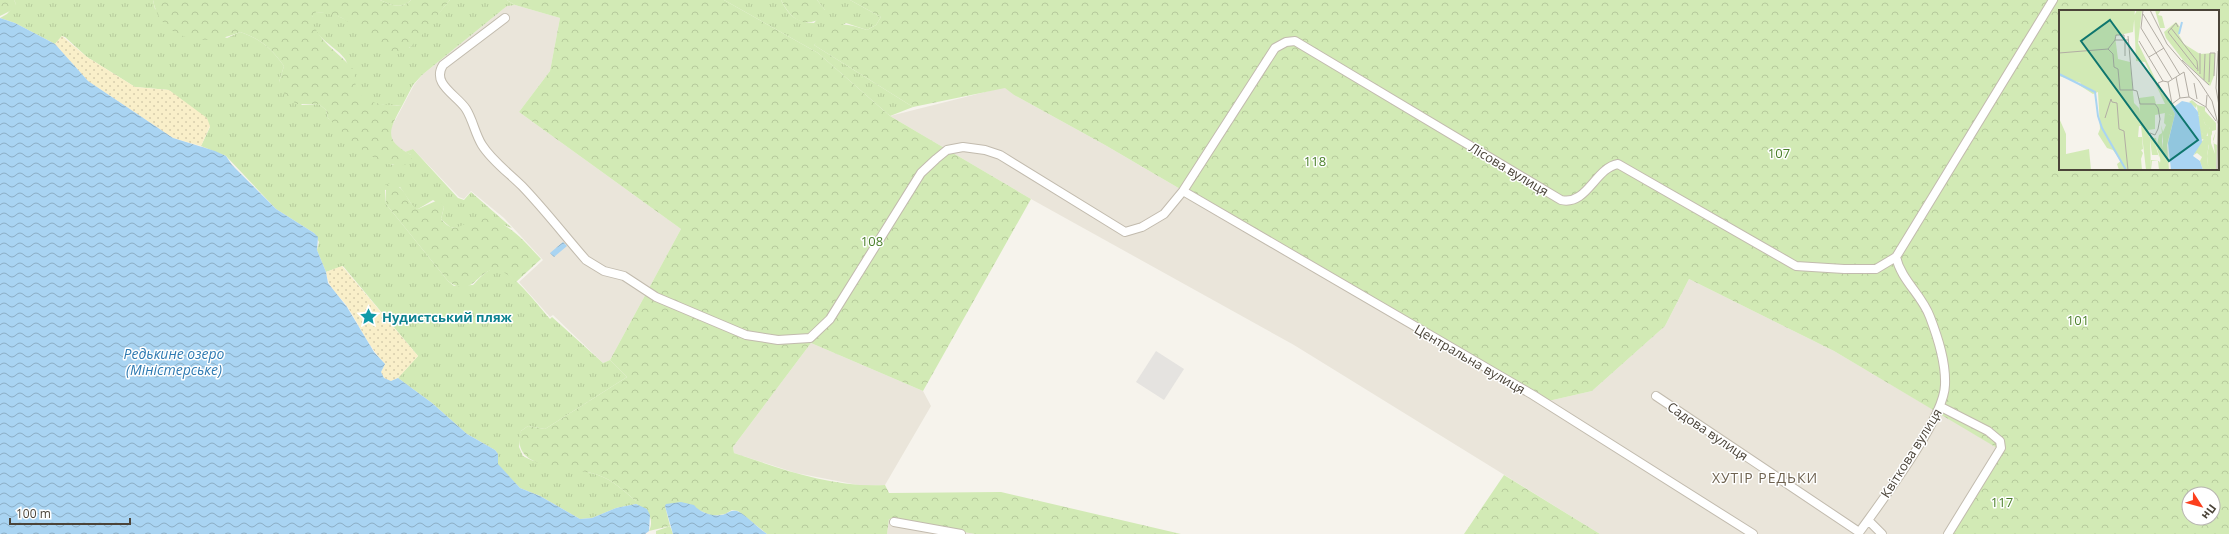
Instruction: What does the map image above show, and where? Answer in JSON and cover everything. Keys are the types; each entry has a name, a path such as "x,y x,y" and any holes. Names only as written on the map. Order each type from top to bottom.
{"street":[{"path":"1896,257 2053,0"},
{"name":"Лісова вулиця","path":"505,18 443,65 439,71 439,77 442,83 465,107 472,119 481,144 523,187 586,260 604,270 624,276 656,297 746,335 778,340 810,338 830,319 921,173 947,150 963,147 985,150 1013,162 1125,232 1142,227 1164,214 1183,191 1274,48 1286,42 1295,41 1561,200 1567,202 1581,196 1607,168 1618,164 1796,266 1844,270 1876,269 1896,257"},
{"name":"Центральна вулиця","path":"1183,191 1533,395 1753,534"},
{"name":"Квіткова вулиця","path":"1859,533 1905,467 1941,407 1945,386 1940,346 1922,298 1898,267 1896,257"},
{"name":"Садова вулиця","path":"1656,396 1859,533"},
{"path":"1941,407 1988,430 2000,441 2001,448 1948,534"},
{"path":"1868,520 1882,534"},
{"path":"894,522 961,534"}],"shaded area":[{"path":"515,5 560,18 550,71 519,112 681,229 610,360 603,363 553,315 550,317 519,282 543,260 504,218 471,191 464,199 459,197 413,149 406,152 396,146 391,136 391,128 414,85 422,75 507,6"},
{"name":"ХУТІР РЕДЬКИ","path":"1005,87 1014,95 1105,145 1544,402 1592,391 1665,326 1689,279 1834,351 1998,448 1945,534 1600,534 1294,345 1031,199 890,116"},
{"path":"811,343 923,391 931,406 885,485 863,486 796,473 734,453 733,447"},
{"path":"1156,351 1184,369 1164,400 1136,382"},
{"path":"889,519 975,534 887,534"}],"green space":[{"path":"0,0 14,0 16,4 14,9 0,16"},
{"path":"14,0 153,0 155,9 227,38 240,32 260,41 270,49 284,66 279,82 302,105 319,104 326,110 328,118 382,160 393,165 411,155 405,152 413,149 458,198 464,200 471,192 512,228 491,219 455,228 450,227 441,219 444,207 433,200 418,209 414,208 400,187 385,190 386,204 448,281 454,286 473,285 487,272 493,269 507,273 523,288 550,319 552,317 603,363 610,360 627,377 545,429 528,426 521,431 519,447 523,456 532,460 589,472 603,477 623,490 636,501 636,504 616,508 592,518 580,519 540,496 520,488 497,464 498,454 495,450 467,434 432,403 398,378 418,356 343,266 326,272 317,250 319,242 314,233 276,209 226,156 201,146 210,127 169,90 135,87 87,57 65,37 62,36 55,44 15,23 0,18 7,14 16,4"},
{"path":"153,0 380,0 392,5 400,6 411,0 450,0 421,36 410,47 402,52 393,52 384,49 342,18 316,12 312,17 313,24 322,39 355,71 355,82 357,90 361,96 374,103 402,106 394,122 391,134 392,139 396,144 402,150 411,155 412,160 409,164 397,165 386,163 375,158 364,152 345,135 328,118 326,110 319,104 296,104 280,90 279,82 284,66 275,54 260,41 240,32 227,37 200,40 175,33 165,25 158,14"},
{"path":"380,0 411,0 403,5 396,6"},
{"path":"450,0 507,0 515,5 507,6 422,75 413,85 402,106 372,103 362,98 356,91 345,59 316,32 312,25 312,19 315,12 331,13 409,48"},
{"name":"108","path":"507,0 724,0 818,53 890,116 1031,199 923,391 811,343 733,447 734,453 808,476 846,484 885,485 889,493 1001,492 1181,534 975,534 889,519 887,534 767,534 738,511 732,510 725,514 713,516 696,509 665,506 670,526 649,531 651,522 647,511 636,504 636,501 609,480 587,472 545,465 533,461 524,454 520,445 521,431 528,426 545,429 627,377 610,360 681,229 519,112 550,71 560,18 515,5"},
{"path":"724,0 781,0 790,14 798,20 814,23 825,10 817,0 850,0 881,17 876,25 867,30 846,23 814,45 913,107 890,116 818,53"},
{"path":"781,0 817,0 825,10 826,16 811,22 799,21 794,18"},
{"path":"850,0 2229,0 2229,534 1945,534 1997,448 1834,351 1689,279 1665,326 1592,391 1544,402 1105,145 1014,95 1005,88 913,107 814,45 833,28 838,26 849,25 867,30 876,25 881,17"},
{"path":"390,183 400,188 414,207 418,209 438,200 444,207 441,219 446,224 455,228 480,218 492,219 500,223 519,236 541,259 516,282 504,272 494,270 487,272 474,283 459,287 448,281 386,204 386,185"},
{"path":"1504,475 1600,534 1464,534"},
{"path":"670,526 673,534 656,534 656,531"}],"sand":[{"path":"62,36 87,57 135,87 169,90 207,118 210,126 201,146 173,138 88,81 55,44"},
{"name":"Нудистський пляж","path":"342,266 418,356 398,378 391,381 384,378 381,372 385,364 369,343 347,306 334,290 327,278 326,272"}],"water":[{"name":"Редькине озеро (Міністерське)","path":"0,18 15,23 55,44 88,81 173,138 226,156 232,165 276,209 314,233 318,237 317,250 326,272 328,283 347,307 374,352 385,364 381,372 384,378 391,381 398,378 432,403 467,434 495,450 498,454 498,464 520,488 540,496 580,519 592,518 616,508 636,504 647,509 650,515 649,531 645,534 0,534"},
{"path":"563,242 567,246 554,257 550,253"},
{"path":"681,502 694,505 700,510 712,515 721,515 732,511 737,511 767,534 673,534 665,506 666,504"}],"place":[{"name":"Нудистський пляж","path":"369,317"}],"district":[{"name":"ХУТІР РЕДЬКИ","path":"1765,478"}],"park label":[{"name":"107","path":"1779,153"},
{"name":"118","path":"1315,161"},
{"name":"101","path":"2078,320"},
{"name":"117","path":"2002,502"}]}
